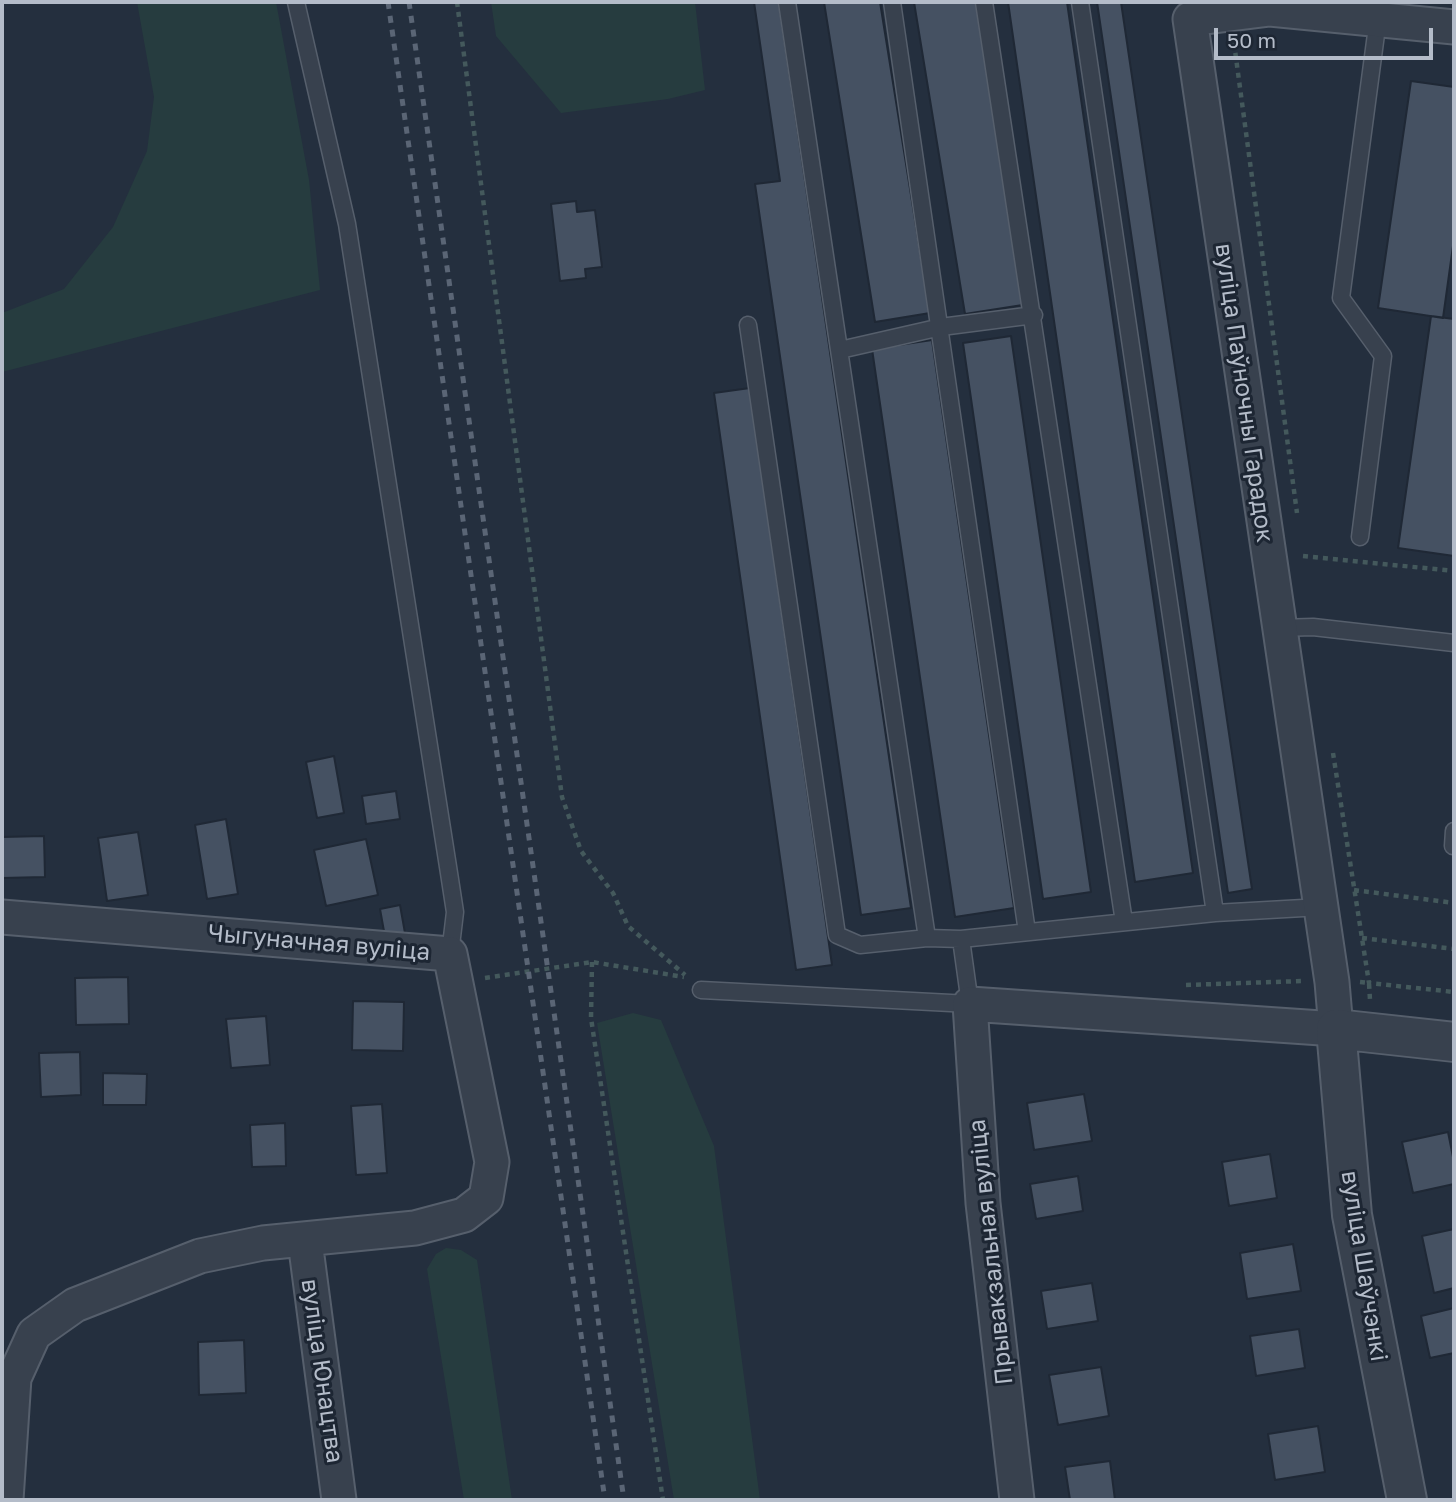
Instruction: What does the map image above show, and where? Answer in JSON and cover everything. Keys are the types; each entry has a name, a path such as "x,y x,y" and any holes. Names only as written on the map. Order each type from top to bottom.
{"street":[{"name":"вуліца Паўночны Гарадок","path":"1336,1029 1321,907 1189,10 1270,5 1454,27"},
{"name":"Чыгуначная вуліца","path":"2,917 451,967 492,1162 486,1198 464,1215 415,1227 263,1244 200,1256 75,1305 34,1334 14,1378 6,1500"},
{"path":"970,1004 1336,1029 1454,1042"},
{"name":"Прывакзальная вуліца","path":"970,1004 983,1203 1017,1500"},
{"name":"вуліца Шаўчэнкі","path":"1336,1029 1352,1215 1407,1500"},
{"name":"вуліца Юнацтва","path":"305,1241 339,1500"}],"lane":[{"path":"296,2 347,224 455,912 451,967"},
{"path":"787,2 927,937"},
{"path":"892,2 1027,932"},
{"path":"984,2 1034,315 1124,922"},
{"path":"1080,2 1215,913"},
{"path":"1360,537 1383,356 1341,298 1378,19"},
{"path":"840,350 941,327 1034,315"},
{"path":"748,325 837,934 860,945 927,937 961,939 1215,913 1321,907"},
{"path":"1279,628 1313,627 1454,642"},
{"path":"701,990 970,1004 961,939"}],"path":[{"path":"451,967 500,978 592,962 688,978 628,926 614,893 581,851 562,797 457,2"},
{"path":"1232,32 1297,515"},
{"path":"1301,542 1305,568"},
{"path":"1303,556 1454,571"},
{"path":"1332,746 1369,983 1454,992"},
{"path":"1354,890 1454,903"},
{"path":"1362,938 1454,949"},
{"path":"592,962 591,1018 663,1500"}],"green space":[{"path":"137,2 276,2 309,180 320,290 2,372 2,313 64,289 113,227 147,151 154,97"},
{"path":"491,2 695,2 705,90 668,99 561,113 496,36"},
{"path":"633,1013 661,1020 714,1146 760,1500 674,1500 597,1023"},
{"path":"446,1248 461,1250 477,1260 512,1500 464,1500 427,1269 436,1254"}],"building":[{"path":"754,2 779,2 911,908 861,915 755,184 780,181"},
{"path":"824,2 880,2 930,313 875,322"},
{"path":"914,2 980,2 1029,304 965,314"},
{"path":"1008,2 1067,2 1193,873 1135,882"},
{"path":"1097,2 1121,2 1252,889 1228,893"},
{"path":"1411,81 1454,87 1454,239 1443,318 1378,308"},
{"path":"576,201 577,212 595,210 602,267 585,269 586,278 560,281 551,204"},
{"path":"1431,316 1454,319 1454,556 1398,548"},
{"path":"1011,336 1091,892 1043,899 963,343"},
{"path":"932,340 1014,908 955,917 872,349"},
{"path":"750,388 832,965 796,970 714,393"},
{"path":"334,756 344,813 317,818 306,762"},
{"path":"396,791 400,819 366,824 362,796"},
{"path":"226,819 238,894 207,899 195,825"},
{"path":"138,832 148,895 107,901 98,838"},
{"path":"44,836 45,877 2,878 2,837"},
{"path":"366,839 378,895 326,906 314,850"},
{"path":"400,905 405,933 385,937 380,909"},
{"path":"128,977 129,1024 76,1025 75,978"},
{"path":"353,1001 404,1002 403,1051 352,1050"},
{"path":"266,1016 270,1065 231,1068 226,1019"},
{"path":"80,1052 81,1095 41,1097 39,1053"},
{"path":"103,1073 147,1074 146,1105 103,1105"},
{"path":"1084,1094 1092,1141 1034,1150 1027,1103"},
{"path":"382,1104 387,1173 356,1175 351,1106"},
{"path":"285,1123 286,1166 252,1167 250,1125"},
{"path":"1448,1132 1454,1162 1454,1184 1413,1193 1402,1142"},
{"path":"1270,1154 1277,1198 1229,1206 1222,1162"},
{"path":"1078,1176 1083,1211 1036,1219 1030,1184"},
{"path":"1454,1229 1454,1288 1434,1293 1422,1236"},
{"path":"1293,1244 1301,1291 1247,1299 1240,1253"},
{"path":"1092,1283 1098,1321 1047,1329 1041,1291"},
{"path":"1454,1308 1454,1353 1430,1358 1421,1316"},
{"path":"1299,1329 1305,1368 1256,1376 1250,1336"},
{"path":"244,1340 246,1393 199,1395 198,1342"},
{"path":"1101,1367 1109,1416 1058,1425 1049,1375"},
{"path":"1318,1426 1325,1472 1275,1480 1268,1434"},
{"path":"1110,1461 1115,1500 1070,1500 1065,1467"}],"railway":[{"path":"388,2 605,1500"},
{"path":"409,2 624,1500"}]}
